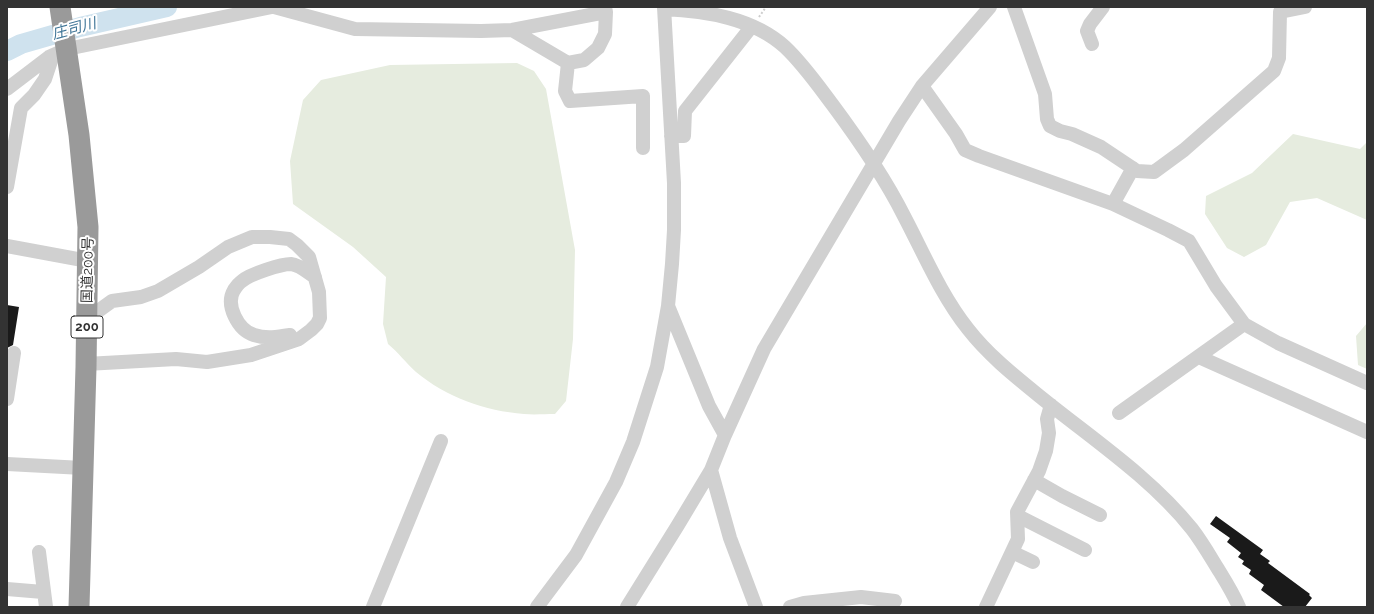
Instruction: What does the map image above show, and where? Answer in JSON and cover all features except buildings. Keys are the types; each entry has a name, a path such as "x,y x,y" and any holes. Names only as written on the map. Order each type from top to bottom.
{"highway":[{"name":"国道200号","path":"61,9 60,52 79,135 87,220 87,319 80,607"}],"street":[{"path":"7,89 38,64 60,52 273,7 355,29 482,31 512,30 606,10 605,34 598,48 584,60 568,63 512,30"},
{"path":"627,607 711,470 724,435 764,349 899,122 922,86 990,7"},
{"path":"1014,7 1046,94 1047,119 1050,126 1060,131 1072,134 1101,148 1137,171 1154,172 1184,150 1274,71 1279,58 1280,12 1305,7"},
{"path":"1092,44 1087,31 1090,24 1103,7"},
{"path":"537,607 576,555 616,482 628,456 657,367 668,306 674,230 674,183 664,8 715,15 752,26 770,35 803,65 842,117 890,189 946,297 966,327 984,348 1005,368 1128,467 1170,504 1192,529 1209,553 1236,601 1248,607"},
{"path":"671,136 684,136 685,111 752,26"},
{"path":"7,187 21,108 34,95 60,52"},
{"path":"568,63 565,91 570,101 643,96 643,148"},
{"path":"922,86 956,134 965,150 1113,204 1168,230 1189,242 1216,286 1244,324 1278,343 1367,383"},
{"path":"1113,204 1133,168"},
{"path":"86,364 176,359 208,362 251,355 299,339 317,324 320,318 319,292 309,257 297,245 289,239 252,237 228,248 158,291 141,297 112,301 87,319"},
{"path":"7,246 88,261"},
{"path":"307,333 273,338 253,335 244,328 235,317 231,308 230,298 242,280 279,266 291,264 301,267 315,277"},
{"path":"668,306 709,406 724,435"},
{"path":"1119,413 1244,324"},
{"path":"7,399 14,354"},
{"path":"1199,357 1367,432"},
{"path":"986,607 1018,539 1018,512 1046,451 1049,433 1047,419 1051,406"},
{"path":"373,607 441,441"},
{"path":"7,464 83,468"},
{"path":"711,470 730,538 756,607"},
{"path":"1034,480 1100,515"},
{"path":"1018,516 1085,550"},
{"path":"39,552 46,607"},
{"path":"1012,552 1033,562"},
{"path":"7,589 44,592"},
{"path":"790,607 804,603 861,598 895,601"}],"shaded area":[{"path":"517,63 534,71 546,89 575,250 573,339 566,401 555,414 524,414 495,410 481,406 440,389 416,372 388,344 383,324 386,277 353,247 293,204 290,161 303,100 321,80 390,65"},
{"path":"1293,134 1360,149 1367,142 1367,220 1317,198 1290,202 1266,245 1244,257 1227,248 1205,214 1206,196 1252,173"},
{"path":"1367,323 1367,369 1358,365 1356,336"}],"waterway":[{"name":"庄司川","path":"7,51 21,44 80,27 167,7"}]}
